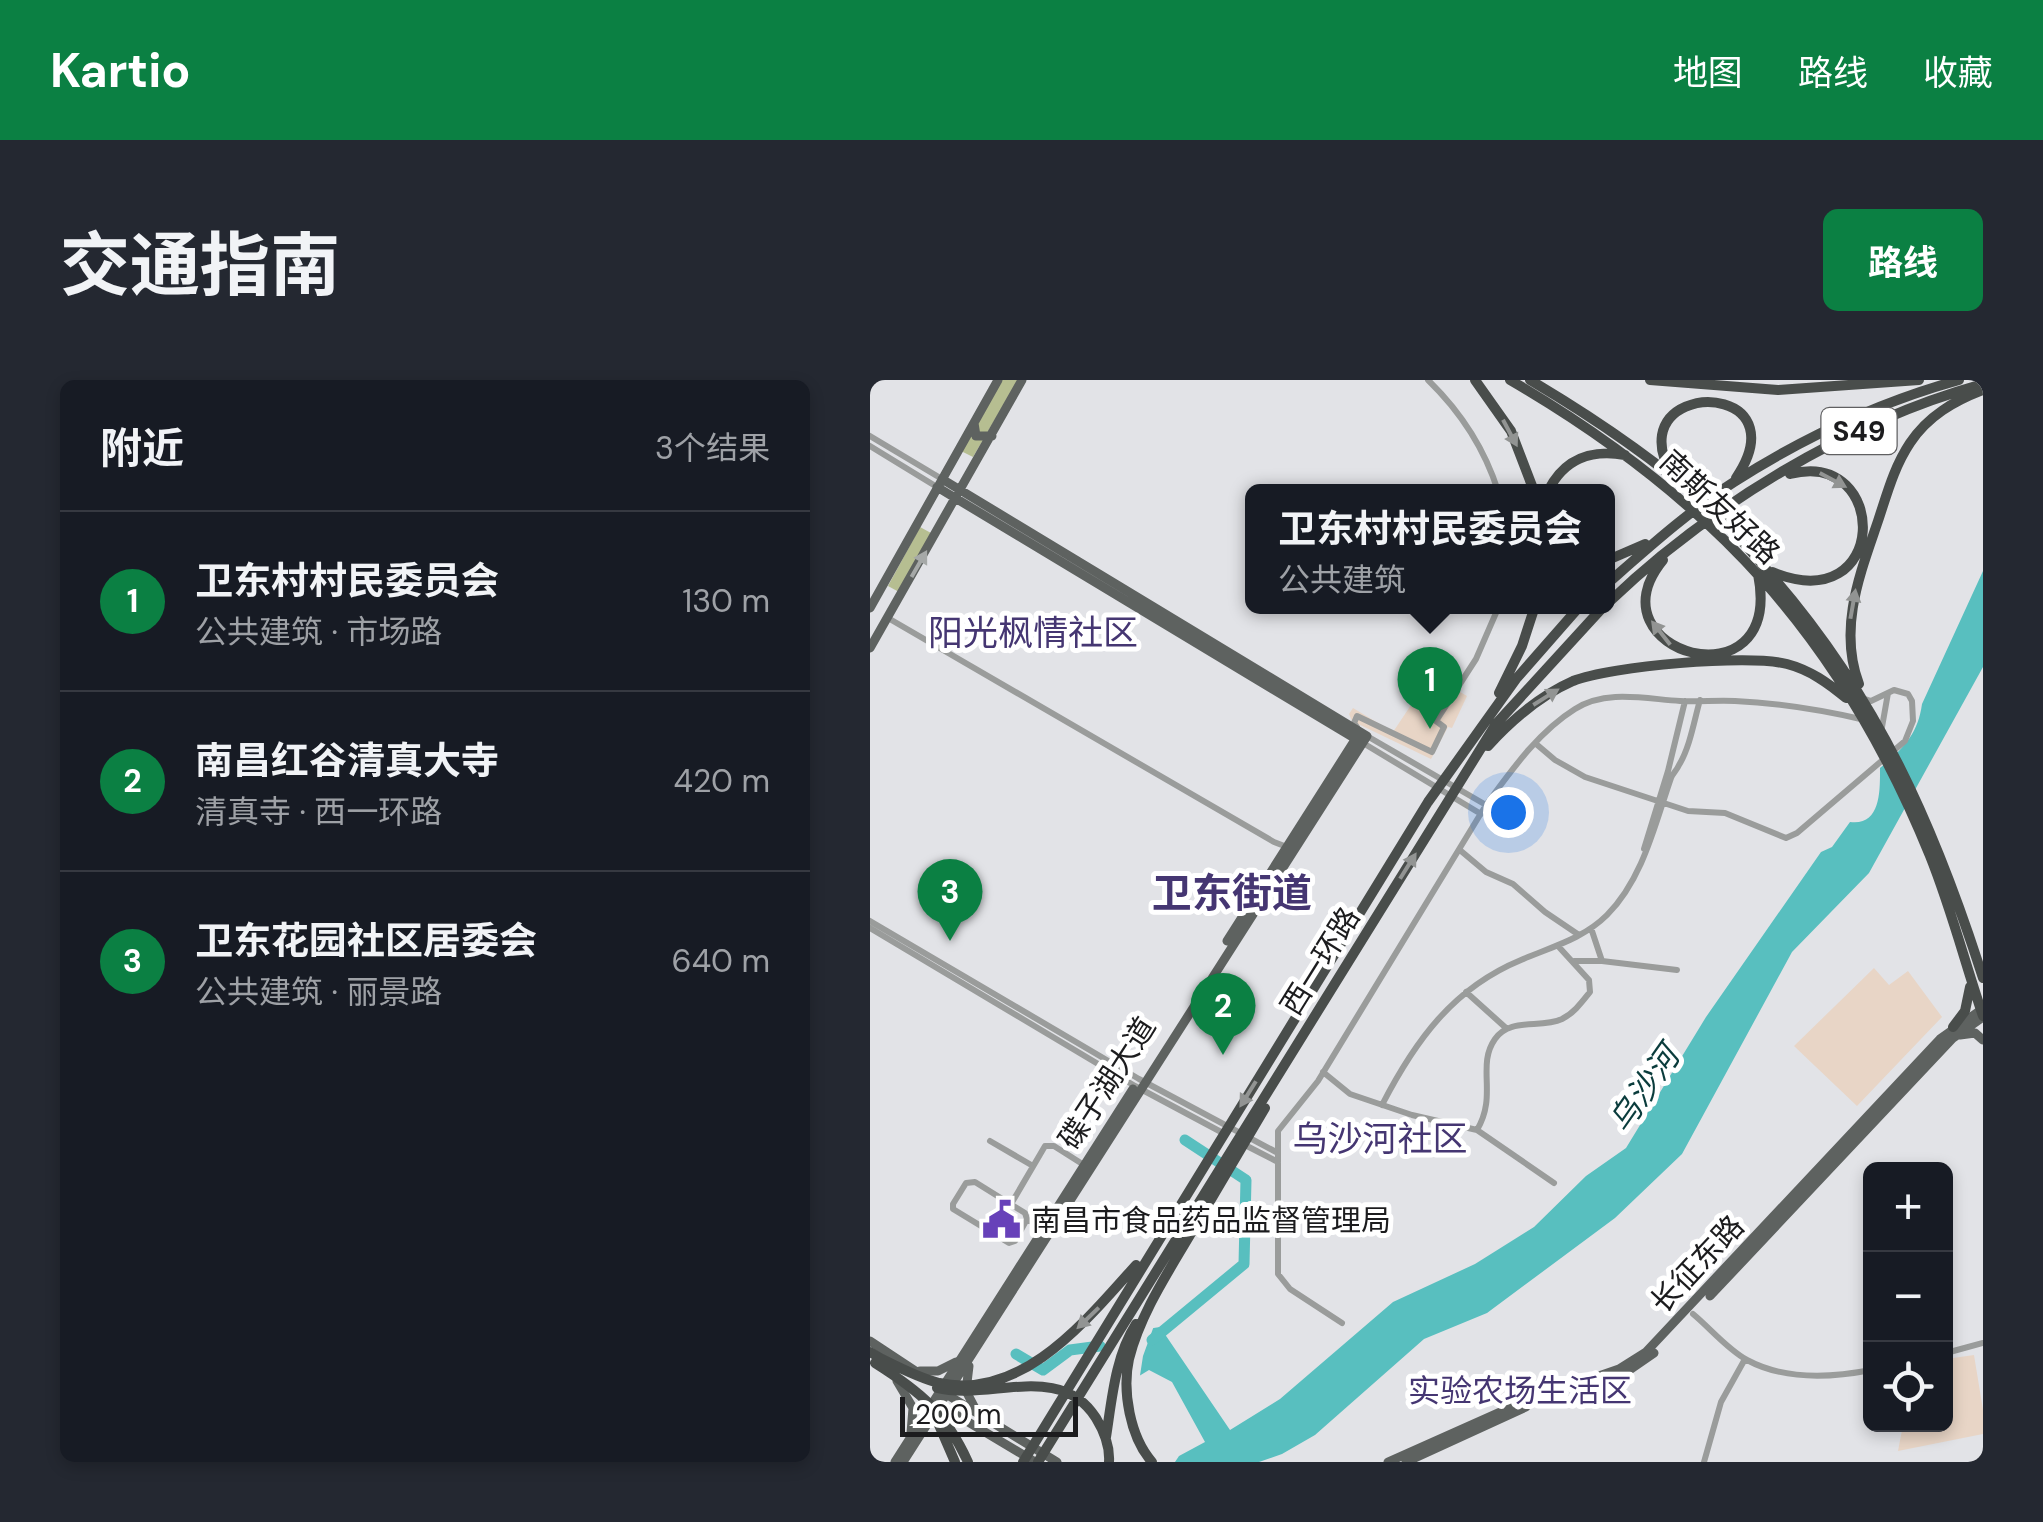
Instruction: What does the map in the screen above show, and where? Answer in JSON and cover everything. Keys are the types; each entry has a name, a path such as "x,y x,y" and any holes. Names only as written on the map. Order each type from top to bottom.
{"highway":[{"path":"1475,380 1511,432 1531,484"},
{"name":"南斯友好路","path":"1510,380 1677,493 1763,572"},
{"name":"南斯友好路","path":"1530,380 1615,432 1719,516 1862,704"},
{"path":"1650,380 1778,390 1919,380"},
{"name":"S49","path":"1615,577 1733,483 1870,411 1958,380"},
{"path":"1982,972 1885,746 1866,720 1852,652 1851,612 1894,473 1911,441 1934,416 1983,387"},
{"name":"西一环路","path":"1615,597 1678,542 1823,448 1876,423 1983,387"},
{"path":"1680,483 1662,452 1663,429 1676,407 1701,396 1725,399 1738,406 1752,426 1750,454 1733,483"},
{"path":"1552,484 1578,458 1592,454 1627,456"},
{"path":"1678,542 1652,575 1648,596 1653,627 1679,650 1714,655 1745,639 1761,608 1763,572 1803,582 1825,580 1843,571 1859,552 1864,538 1862,508 1856,496 1838,479 1814,470 1788,474 1744,498"},
{"path":"1615,557 1664,535"},
{"path":"1464,750 1504,683 1533,614"},
{"name":"西一环路","path":"1023,1462 1428,802 1534,657 1573,614"},
{"name":"西一环路","path":"1036,1462 1496,724 1597,614"},
{"path":"1474,762 1500,734 1570,683 1611,671 1756,660 1783,663 1814,674 1862,704 1882,727 1885,746"},
{"path":"1935,857 1982,1013"},
{"path":"1953,1033 1968,1003 1970,976"},
{"path":"1105,1462 1114,1382 1127,1338 1268,1103 1292,1052"},
{"path":"873,1360 943,1384 990,1381 1018,1371 1076,1330 1153,1245"},
{"path":"1152,1462 1134,1427 1128,1401 1128,1363 1160,1285"},
{"path":"873,1360 928,1405 942,1426 954,1462"},
{"path":"873,1360 931,1402 952,1428 968,1462"},
{"path":"873,1360 932,1387 953,1392 980,1393 1040,1384 1074,1395 1102,1427 1110,1452 1105,1462"}],"main road":[{"path":"870,608 873,595 998,380"},
{"path":"870,648 1022,380"},
{"path":"974,423 976,436 992,436"},
{"path":"940,483 1361,737"},
{"path":"918,522 937,532"},
{"name":"碟子湖大道","path":"944,1392 974,1353 1287,847 1361,737"},
{"name":"碟子湖大道","path":"899,1462 1043,1229 1361,737"},
{"name":"长征东路","path":"1388,1462 1518,1404 1619,1369 1646,1352 1953,1033 1982,1013"},
{"path":"1953,1033 1970,1032 1983,1040"},
{"name":"长征东路","path":"1406,1462 1519,1410 1636,1368 1693,1314 1953,1033"},
{"path":"870,1341 1057,1462"},
{"path":"974,1353 966,1391 979,1414"},
{"path":"915,1369 938,1371 962,1357"},
{"path":"873,1360 897,1381 1036,1462"},
{"path":"897,1381 913,1408 914,1439 945,1424 973,1425"}],"street":[{"path":"1428,380 1466,422 1496,484"},
{"path":"870,436 940,483"},
{"path":"870,446 940,483"},
{"path":"1481,814 1361,737 1354,723 1358,716 1432,752 1444,728 1436,721 1476,659 1496,614"},
{"path":"888,618 1287,847"},
{"path":"1535,743 1584,777 1688,811 1725,812 1780,836 1792,836 1908,737 1913,721 1912,701 1904,691 1889,692 1862,704"},
{"path":"1882,727 1889,692"},
{"path":"1342,1323 1290,1290 1278,1274 1278,1131 1323,1072 1486,805 1535,743 1576,708 1605,698 1629,696 1780,705 1866,720"},
{"path":"1660,803 1680,765 1700,700"},
{"path":"1382,1104 1426,1031 1465,992 1500,970 1591,928 1624,895 1650,842 1685,701"},
{"path":"1361,737 1486,805"},
{"path":"1461,851 1486,872 1513,884 1544,912 1579,935"},
{"path":"870,924 1140,1083 1278,1158"},
{"path":"1591,928 1602,961"},
{"path":"1477,1130 1487,1114 1486,1070 1496,1037 1506,1028 1552,1023 1576,1009 1590,992 1591,985 1558,946"},
{"path":"1572,961 1677,970"},
{"path":"1465,992 1506,1028"},
{"path":"1323,1072 1350,1094 1477,1130 1554,1183"},
{"path":"990,1140 1033,1166"},
{"path":"1011,1204 1049,1144 1084,1165"},
{"path":"1028,1219 1015,1241 1009,1243 953,1209 952,1204 970,1182 1026,1213 1043,1229"},
{"path":"1693,1314 1745,1358 1774,1371 1800,1376 1863,1371"},
{"path":"1953,1351 1983,1343"},
{"path":"1704,1462 1721,1402 1745,1358"}],"shaded area":[{"path":"1431,675 1467,696 1431,759 1352,721 1349,714 1353,708 1393,732"},
{"path":"1874,968 1889,985 1908,971 1942,1017 1857,1106 1794,1046"},
{"path":"1974,1355 1983,1434 1898,1451 1902,1432 1953,1432 1953,1358"}],"green space":[{"path":"1001,380 1018,380 973,457 961,451"},
{"path":"920,527 931,533 899,592 888,586"}],"water":[{"path":"1983,571 1983,667 1869,873 1792,952 1682,1154 1615,1218 1487,1313 1424,1339 1315,1435 1259,1462 1175,1462 1205,1442 1172,1382 1149,1370 1121,1387 1090,1338 1160,1327 1230,1430 1280,1399 1393,1302 1475,1264 1534,1227 1586,1176 1626,1148 1706,1017 1821,852 1832,847 1850,822 1860,822 1873,813 1879,796 1880,768 1913,732"}],"pier":[{"path":"1155,1323 1139,1382 1120,1392 1086,1336"}],"waterway":[{"path":"1152,1340 1244,1264 1246,1180 1185,1140"},
{"path":"1016,1354 1043,1370 1070,1350 1100,1346"}],"place":[{"name":"卫东村村民委员会","path":"1430,729"},
{"name":"卫东花园社区居委会","path":"950,941"},
{"name":"南昌红谷清真大寺","path":"1223,1055"},
{"name":"南昌市食品药品监督管理局","path":"1001,1220"}],"district":[{"name":"阳光枫情社区","path":"1033,633"},
{"name":"卫东街道","path":"1232,893"},
{"name":"乌沙河社区","path":"1380,1139"},
{"name":"实验农场生活区","path":"1520,1391"}],"water label":[{"name":"乌沙河","path":"1644,1089"}]}
